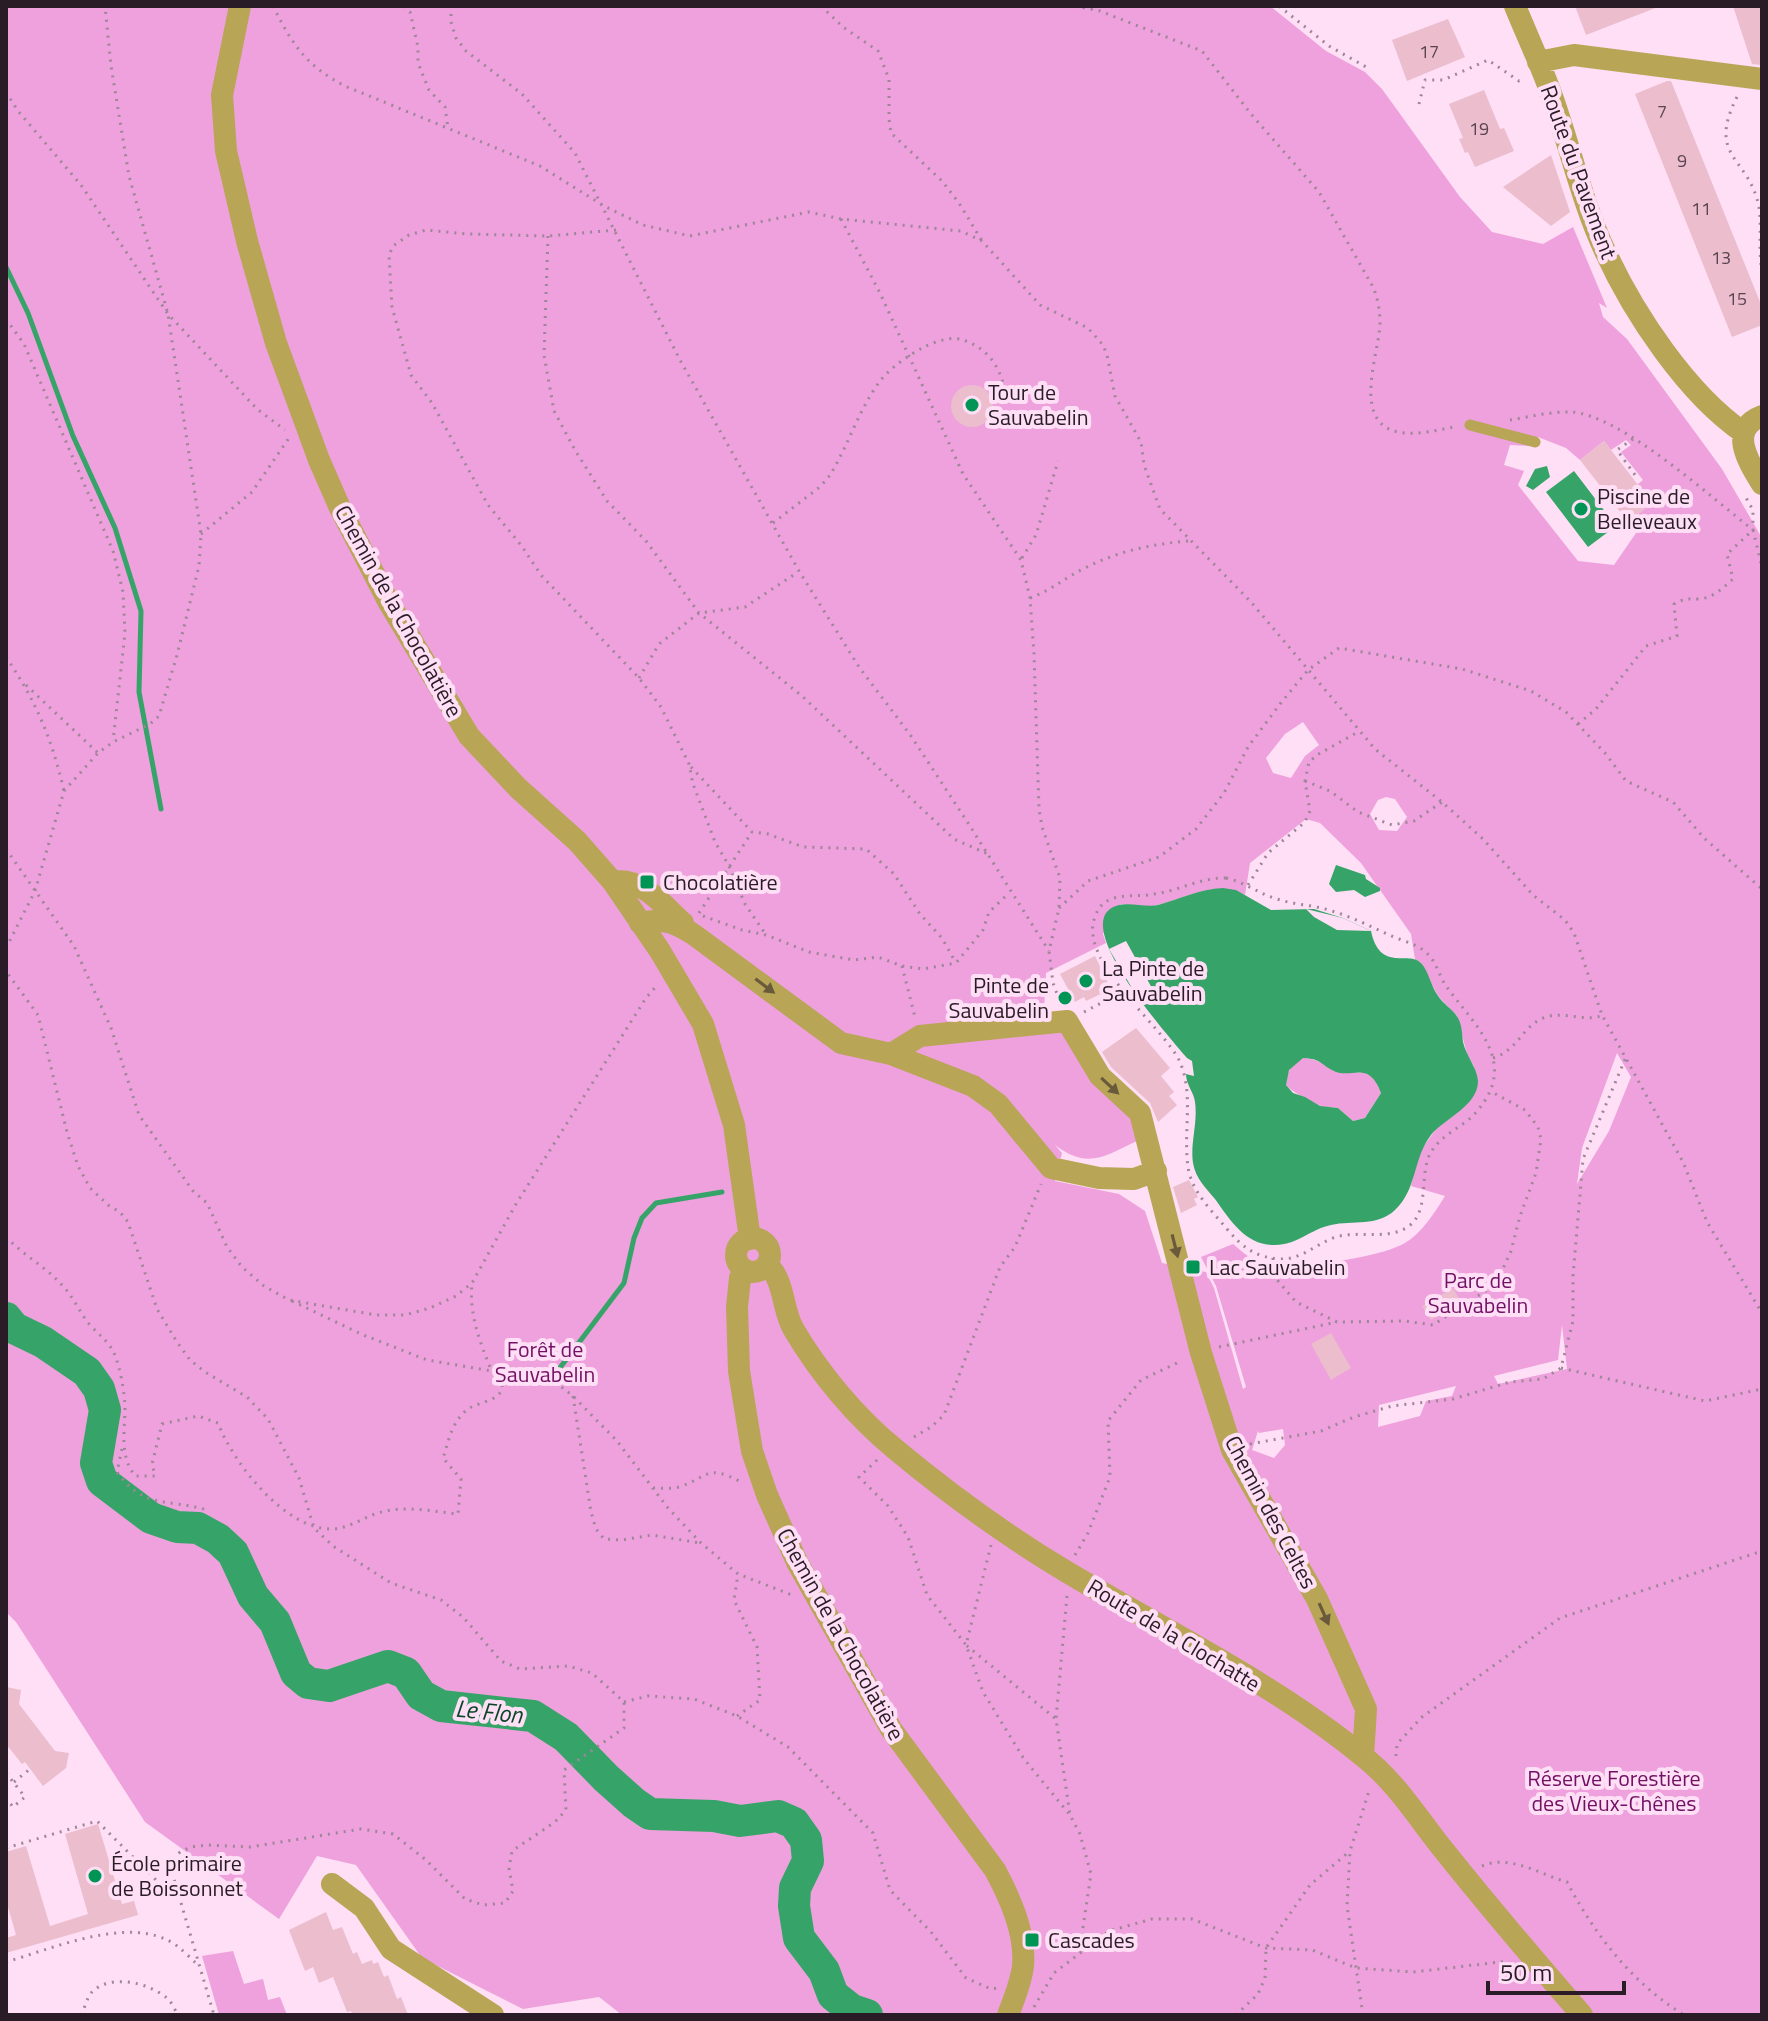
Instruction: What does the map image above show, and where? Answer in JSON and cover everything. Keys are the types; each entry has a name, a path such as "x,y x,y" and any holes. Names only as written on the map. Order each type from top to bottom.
{"street":[{"name":"Chemin de la Chocolatière","path":"240,6 222,95 226,151 276,343 324,472 388,601 469,736 518,788 577,841 613,882 703,1024 734,1125 750,1239"},
{"name":"Route du Pavement","path":"1515,6 1533,71 1604,249 1624,288 1646,324 1700,396 1719,416 1744,433"},
{"path":"1533,71 1574,55 1753,84"},
{"path":"1762,416 1748,424 1742,447 1762,484"},
{"path":"613,882 625,880 642,887 841,1043 891,1054 973,1086 998,1104 1051,1168 1099,1178 1134,1179 1156,1171"},
{"path":"640,923 671,920 698,929"},
{"path":"891,1054 920,1036 1067,1021"},
{"name":"Chemin des Celtes","path":"1067,1021 1100,1076 1140,1113 1201,1353 1232,1450 1317,1599 1366,1709 1363,1756"},
{"path":"750,1239 760,1240 768,1246 770,1256 767,1265 761,1271 744,1270 737,1259 739,1246 750,1239"},
{"name":"Route de la Clochatte","path":"767,1265 775,1271 791,1327 813,1361 893,1448 995,1525 1066,1571 1191,1643 1313,1720 1363,1756 1395,1785 1444,1851 1582,2015"},
{"name":"Chemin de la Chocolatière","path":"744,1270 740,1278 737,1307 739,1371 752,1451 767,1495 797,1562 891,1729 995,1870 1008,1894 1022,1943 1023,1966 1008,2015"},
{"path":"332,1884 364,1908 391,1949 493,2015"}],"lane":[{"path":"1470,425 1535,442"}],"path":[{"path":"6,948 35,891 64,791 98,753 159,716 199,566 201,534 168,314 129,176 111,66 105,6"},
{"path":"404,6 410,12 418,47 418,63 429,90 445,107 448,128"},
{"path":"451,6 451,22 456,38 466,51 522,94 575,153 680,360 799,571 859,667 911,736 1049,951"},
{"path":"821,6 843,27 878,51 889,79 891,133 951,192 982,241 1040,305 1088,328 1103,345 1115,396 1141,442 1144,465 1160,509 1251,602 1358,732 1483,839 1533,895 1565,920 1574,933 1602,1015 1683,1162 1707,1222 1762,1313"},
{"path":"1075,6 1100,11 1202,51 1251,114 1319,192 1377,298 1380,327 1370,388 1377,415 1385,426 1402,433 1414,433 1572,412 1607,423 1633,439 1691,478 1753,530"},
{"path":"1279,6 1329,46 1368,68"},
{"path":"274,7 292,43 324,75 540,166 604,206 643,225 690,236 809,212 841,219 961,231 982,241"},
{"path":"1419,104 1425,80 1443,80 1488,60 1519,81 1533,71"},
{"path":"1753,84 1728,119 1726,140 1729,154 1752,186 1759,208 1758,247 1762,271"},
{"path":"6,92 18,111 81,185 168,314 257,409 291,435 252,492 201,534"},
{"path":"841,219 864,260 963,474 1021,560 1030,598 1036,687 1037,789 1042,827 1060,878 1059,908 1049,951 1053,983 1067,1021 1122,992"},
{"path":"616,230 548,236 426,230 409,235 393,246 389,255 392,307 411,375 432,403 488,505 541,575 639,678 661,707 689,764 693,784 715,842 745,904 766,935"},
{"path":"548,236 544,355 554,411 607,501 646,541 699,613 802,696 954,839 988,854"},
{"path":"6,319 24,344 113,551 123,592 125,633 113,742"},
{"path":"772,524 821,486 830,475 880,381 909,355 944,340 959,338 972,343 988,354 1001,373 1004,387 996,396"},
{"path":"1633,439 1617,450 1638,479"},
{"path":"1021,560 1036,535 1058,461"},
{"path":"1738,485 1753,510 1753,530 1762,567"},
{"path":"1577,724 1596,709 1646,646 1677,636 1674,604 1686,597 1700,599 1715,594 1733,579 1727,554 1753,530"},
{"path":"1030,598 1052,590 1084,568 1145,545 1188,541"},
{"path":"639,678 659,644 699,613 745,607 799,571"},
{"path":"1059,908 1088,881 1159,857 1196,829 1224,793 1248,747 1308,670 1339,648 1462,669 1531,691 1566,712 1605,753 1626,781 1673,802 1704,838 1762,889"},
{"path":"6,657 23,683 54,746 64,791"},
{"path":"23,683 98,753"},
{"path":"1248,885 1268,853 1305,822 1310,811 1305,781 1309,762 1358,732"},
{"path":"689,764 752,832 768,834 803,847 866,849 894,874 920,914 942,938 956,963"},
{"path":"1305,781 1330,791 1358,812 1392,825 1414,821 1442,802"},
{"path":"752,832 729,866 698,929 742,930 766,935 809,952 854,960 878,957 902,966 923,969 956,963 983,930 989,912 1010,892"},
{"path":"6,849 74,946 111,1028 139,1115 193,1191 207,1203 227,1247 242,1267 264,1286 289,1300 361,1334 427,1360 492,1371 515,1368 546,1375 573,1396 617,1441 668,1508 701,1543 738,1574 793,1596"},
{"path":"1226,878 1248,885 1281,901 1331,910 1426,951 1449,990 1479,1025 1493,1058 1490,1091 1477,1112 1434,1147 1425,1167 1420,1208 1409,1226 1389,1233 1339,1236 1299,1257 1260,1256 1242,1246 1194,1186 1188,1168 1188,1103 1181,1066 1122,992 1092,932 1093,922 1100,906 1119,897 1162,893 1209,879 1226,878"},
{"path":"902,966 920,1036"},
{"path":"6,967 38,1015 67,1132 78,1166 90,1188 128,1222 157,1309 190,1360 247,1397 268,1419 299,1478 314,1528"},
{"path":"289,1300 376,1315 405,1315 456,1296 472,1283 516,1204 646,998 672,972"},
{"path":"1493,1058 1511,1050 1527,1029 1545,1017 1561,1015 1588,1019 1602,1015"},
{"path":"1247,1445 1321,1431 1392,1406 1414,1406 1453,1399 1510,1382 1543,1379 1561,1368 1573,1321 1573,1276 1583,1159 1626,1056"},
{"path":"1216,1348 1337,1322 1405,1321 1433,1325 1496,1284 1511,1251 1536,1173 1541,1139 1538,1127 1525,1110 1490,1091"},
{"path":"6,1237 65,1287 80,1313 107,1341 116,1358 124,1386 123,1446 117,1472 135,1494 156,1502 184,1503 207,1510"},
{"path":"1273,1258 1273,1275 1296,1302 1337,1322"},
{"path":"314,1528 334,1529 378,1513 407,1508 458,1514 461,1479 443,1458 456,1420 469,1408 498,1397 503,1389 502,1381 492,1371 473,1319 470,1302 472,1283"},
{"path":"1079,1954 1091,1874 1080,1834 1070,1815 1056,1719 1067,1612 1066,1571 1088,1533 1110,1477 1108,1421 1141,1380 1177,1363"},
{"path":"1561,1368 1705,1401 1762,1389"},
{"path":"573,1396 591,1512 596,1529 604,1539 622,1540 652,1535 701,1543"},
{"path":"123,1446 127,1465 135,1476 155,1476 152,1464 162,1424 198,1416 218,1423 225,1444 254,1481 284,1509 314,1528 333,1546 391,1583 441,1600 463,1617 501,1661 520,1669 568,1666 592,1673 624,1702 624,1728 564,1770 566,1810 555,1822 512,1851 509,1868 513,1891 505,1903 483,1905 465,1899 426,1860 393,1834 361,1829 250,1847 207,1845 180,1852 171,1862 179,1903 214,2015"},
{"path":"653,1488 676,1488 706,1472 724,1473 747,1487"},
{"path":"995,1525 966,1645 1056,1719"},
{"path":"1396,1760 1397,1744 1422,1717 1560,1618 1762,1551"},
{"path":"737,1716 760,1700 757,1647 734,1600 738,1574"},
{"path":"624,1702 648,1696 694,1699 737,1716 788,1747 873,1833 890,1890 931,1932 966,1978 991,1989 1005,1987"},
{"path":"14,1782 30,1769"},
{"path":"6,1773 25,1797 13,1807 6,1798"},
{"path":"1363,2015 1347,1906 1350,1851 1372,1783"},
{"path":"6,1848 97,1821 179,1903"},
{"path":"1236,2015 1258,1994 1265,1978 1266,1948 1310,1885 1350,1851"},
{"path":"1475,1869 1492,1862 1511,1862 1567,1882 1580,1907 1615,1957 1658,1999 1684,2015"},
{"path":"1032,2010 1054,1973 1109,1931 1152,1919 1192,1919 1266,1948 1312,1950 1356,1968 1413,1972 1532,1957"},
{"path":"6,1962 107,1934 140,1932 166,1939 200,1967"},
{"path":"81,2015 91,1993 104,1985 123,1981 153,1989 170,2001 178,2015"}],"green space":[{"name":"Forêt de Sauvabelin","path":"6,6 1270,6 1326,51 1365,72 1382,89 1460,197 1492,232 1543,244 1573,227 1607,308 1599,303 1603,317 1627,339 1722,469 1762,538 1762,2015 622,2015 599,1997 523,2009 422,1958 356,1865 317,1856 279,1919 145,1822 16,1622 6,1612","holes":["1538,437 1566,448 1580,460 1604,441 1611,450 1626,440 1631,445 1621,452 1643,480 1638,484 1652,503 1628,522 1636,533 1614,565 1578,561 1518,485 1524,471 1504,465 1510,445 1533,446","1303,722 1319,745 1305,756 1291,778 1273,773 1266,758 1285,734","1386,797 1395,799 1407,817 1397,831 1379,830 1370,814 1378,800","1306,819 1320,823 1361,863 1411,934 1415,959 1421,963 1438,996 1457,1016 1467,1054 1474,1066 1448,1118 1419,1153 1411,1186 1445,1196 1428,1222 1411,1239 1375,1254 1311,1264 1258,1261 1233,1244 1201,1257 1216,1286 1246,1387 1243,1389 1214,1288 1206,1272 1162,1263 1145,1211 1119,1194 1055,1181 1062,1153 1055,1145 1067,1153 1087,1159 1106,1155 1137,1141 1129,1111 1059,1029 1038,1026 1044,1010 1046,973 1106,943 1103,934 1121,904 1153,906 1199,892 1222,889 1245,895 1250,863","1617,1053 1631,1077 1609,1131 1577,1184 1582,1148","1562,1325 1567,1369 1498,1384 1494,1376 1558,1360","1456,1386 1452,1396 1426,1401 1420,1416 1378,1427 1379,1405","1283,1429 1285,1445 1274,1458 1252,1450 1258,1431"]},
{"path":"1303,1058 1339,1071 1373,1077 1381,1093 1365,1118 1353,1121 1338,1108 1315,1104 1286,1085 1290,1069"},
{"path":"233,1951 244,1984 263,1979 268,2000 280,1997 287,2015 219,2015 202,1956"}],"shaded area":[{"path":"1547,466 1550,477 1533,490 1526,486 1535,469"},
{"name":"Piscine de Belleveaux","path":"1574,471 1616,526 1588,547 1546,492"},
{"path":"1336,865 1365,875 1380,891 1365,897 1354,890 1336,892 1329,884"},
{"path":"1214,889 1236,890 1271,910 1314,909 1371,931 1381,952 1421,963 1438,996 1458,1018 1464,1047 1477,1076 1477,1090 1467,1105 1431,1135 1407,1193 1388,1215 1373,1221 1331,1225 1283,1244 1265,1244 1240,1230 1194,1169 1195,1102 1186,1074 1194,1076 1192,1061 1129,985 1106,939 1103,921 1115,906 1158,905","holes":["1303,1058 1317,1060 1339,1073 1359,1072 1371,1076 1381,1093 1365,1118 1353,1121 1338,1108 1320,1106 1293,1093 1286,1085 1289,1070"]}],"pier":[{"path":"1306,909 1343,918 1371,931 1337,930"},
{"path":"1126,941 1153,990 1139,1000 1109,949"}],"building":[{"path":"1575,6 1657,6 1658,7 1586,35"},
{"path":"1733,6 1762,6 1762,65 1752,64"},
{"path":"1448,19 1465,57 1407,81 1392,40"},
{"path":"1671,81 1762,307 1762,325 1732,337 1635,94"},
{"path":"1484,90 1500,129 1504,128 1514,151 1475,167 1459,139 1463,138 1449,104"},
{"path":"1551,155 1570,212 1551,226 1503,187"},
{"name":"Tour de Sauvabelin","path":"972,385 987,391 993,406 987,421 972,427 957,421 951,406 957,391"},
{"path":"1604,441 1652,503 1628,522 1580,460"},
{"name":"La Pinte de Sauvabelin","path":"1095,956 1111,989 1086,1001 1084,997 1075,1002 1060,974"},
{"path":"1136,1028 1170,1068 1161,1076 1174,1092 1169,1096 1177,1105 1158,1122 1150,1103 1111,1067 1102,1052"},
{"path":"1189,1180 1198,1197 1194,1199 1197,1205 1181,1213 1173,1187"},
{"path":"1453,1288 1461,1302 1431,1320 1422,1306"},
{"path":"1331,1333 1351,1368 1331,1380 1311,1344"},
{"path":"6,1687 21,1690 19,1704 55,1751 69,1753 66,1768 43,1786 6,1744"},
{"name":"École primaire de Boissonnet","path":"98,1824 122,1904 134,1901 138,1915 6,1953 6,1938 16,1935 6,1900 6,1852 26,1846 50,1926 88,1914 65,1834"},
{"path":"326,1912 333,1930 342,1927 353,1954 357,1952 362,1964 372,1960 373,1964 378,1962 384,1977 388,1975 397,1999 401,1997 408,2015 353,2015 351,2011 347,2012 333,1977 319,1983 313,1967 305,1971 289,1930"}],"waterway":[{"path":"6,267 28,313 73,436 115,528 141,611 139,692 161,809"},
{"path":"559,1369 624,1283 642,1218 656,1203 722,1192"},
{"name":"Le Flon","path":"6,1318 14,1328 43,1342 87,1372 99,1389 105,1410 96,1463 102,1481 151,1518 177,1527 198,1528 218,1539 233,1553 253,1596 275,1622 296,1673 308,1683 329,1686 388,1666 406,1673 421,1695 441,1706 533,1716 566,1737 606,1778 650,1814 714,1816 740,1821 778,1816 794,1823 806,1840 808,1861 795,1888 794,1906 799,1938 824,1971 833,1995 852,2010 867,2015"}],"place":[{"name":"Tour de Sauvabelin","path":"972,405"},
{"name":"Piscine de Belleveaux","path":"1581,509"},
{"name":"Chocolatière","path":"647,882"},
{"name":"La Pinte de Sauvabelin","path":"1086,981"},
{"name":"Pinte de Sauvabelin","path":"1065,998"},
{"name":"Lac Sauvabelin","path":"1193,1267"},
{"name":"École primaire de Boissonnet","path":"95,1876"},
{"name":"Cascades","path":"1032,1940"}],"park label":[{"name":"Parc de Sauvabelin","path":"1478,1292"},
{"name":"Réserve Forestière des Vieux-Chênes","path":"1614,1790"}]}
